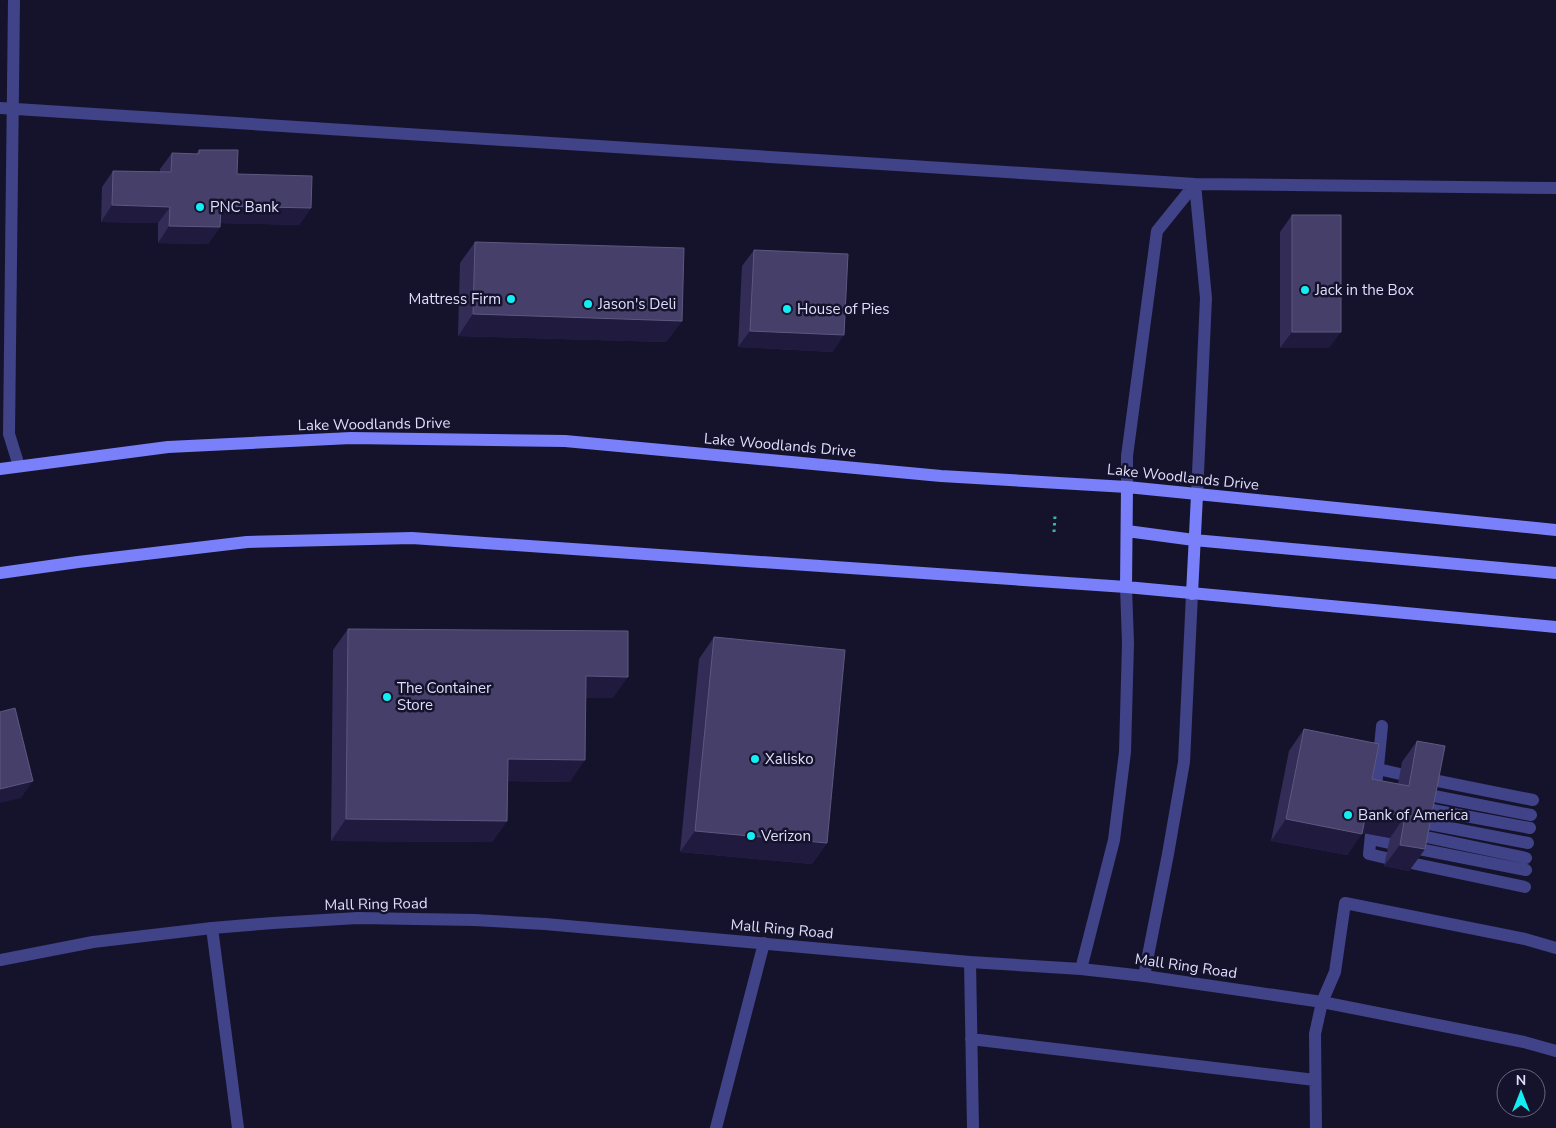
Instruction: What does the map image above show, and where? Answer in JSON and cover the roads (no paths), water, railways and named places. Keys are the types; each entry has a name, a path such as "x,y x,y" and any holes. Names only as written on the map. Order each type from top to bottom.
{"main road":[{"name":"Lake Woodlands Drive","path":"0,469 168,447 341,439 566,441 941,476 1127,487 1556,530"},
{"path":"1126,587 1127,487"},
{"path":"1192,594 1197,495"},
{"path":"1475,522 1556,523"},
{"path":"1127,531 1194,540 1556,573"},
{"path":"0,574 78,562 247,542 412,538 1126,587 1556,627"}],"street":[{"path":"14,0 6,108 8,434 19,466"},
{"path":"6,108 1195,184 1556,188"},
{"path":"1127,487 1127,456 1157,231 1195,184"},
{"path":"1195,184 1206,298 1197,495"},
{"path":"1081,969 1114,840 1124,762 1127,653 1126,587"},
{"path":"1144,976 1184,762 1192,594"},
{"path":"1382,726 1375,802 1388,801"},
{"path":"1378,769 1400,774"},
{"path":"1428,779 1533,800"},
{"path":"1376,784 1390,787"},
{"path":"1422,808 1531,821 1424,794"},
{"path":"1526,864 1416,835 1528,843"},
{"path":"1386,858 1369,854 1371,837 1389,843"},
{"path":"1411,863 1526,887"},
{"path":"1316,1128 1315,1034 1322,1002 1335,972 1345,903 1525,939 1556,948"},
{"name":"Mall Ring Road","path":"0,960 93,942 212,928 358,918 475,920 545,924 970,962 1081,969 1144,976 1322,1002 1524,1042 1556,1051"},
{"path":"212,928 238,1128"},
{"path":"716,1128 764,943"},
{"path":"970,962 972,1128"},
{"path":"971,1039 1315,1080"}],"place":[{"name":"PNC Bank","path":"200,207"},
{"name":"Jack in the Box","path":"1305,290"},
{"name":"Mattress Firm","path":"511,299"},
{"name":"Jason's Deli","path":"588,304"},
{"name":"House of Pies","path":"787,309"},
{"name":"The Container Store","path":"387,697"},
{"name":"Xalisko","path":"755,759"},
{"name":"Bank of America","path":"1348,815"},
{"name":"Verizon","path":"751,836"}]}
